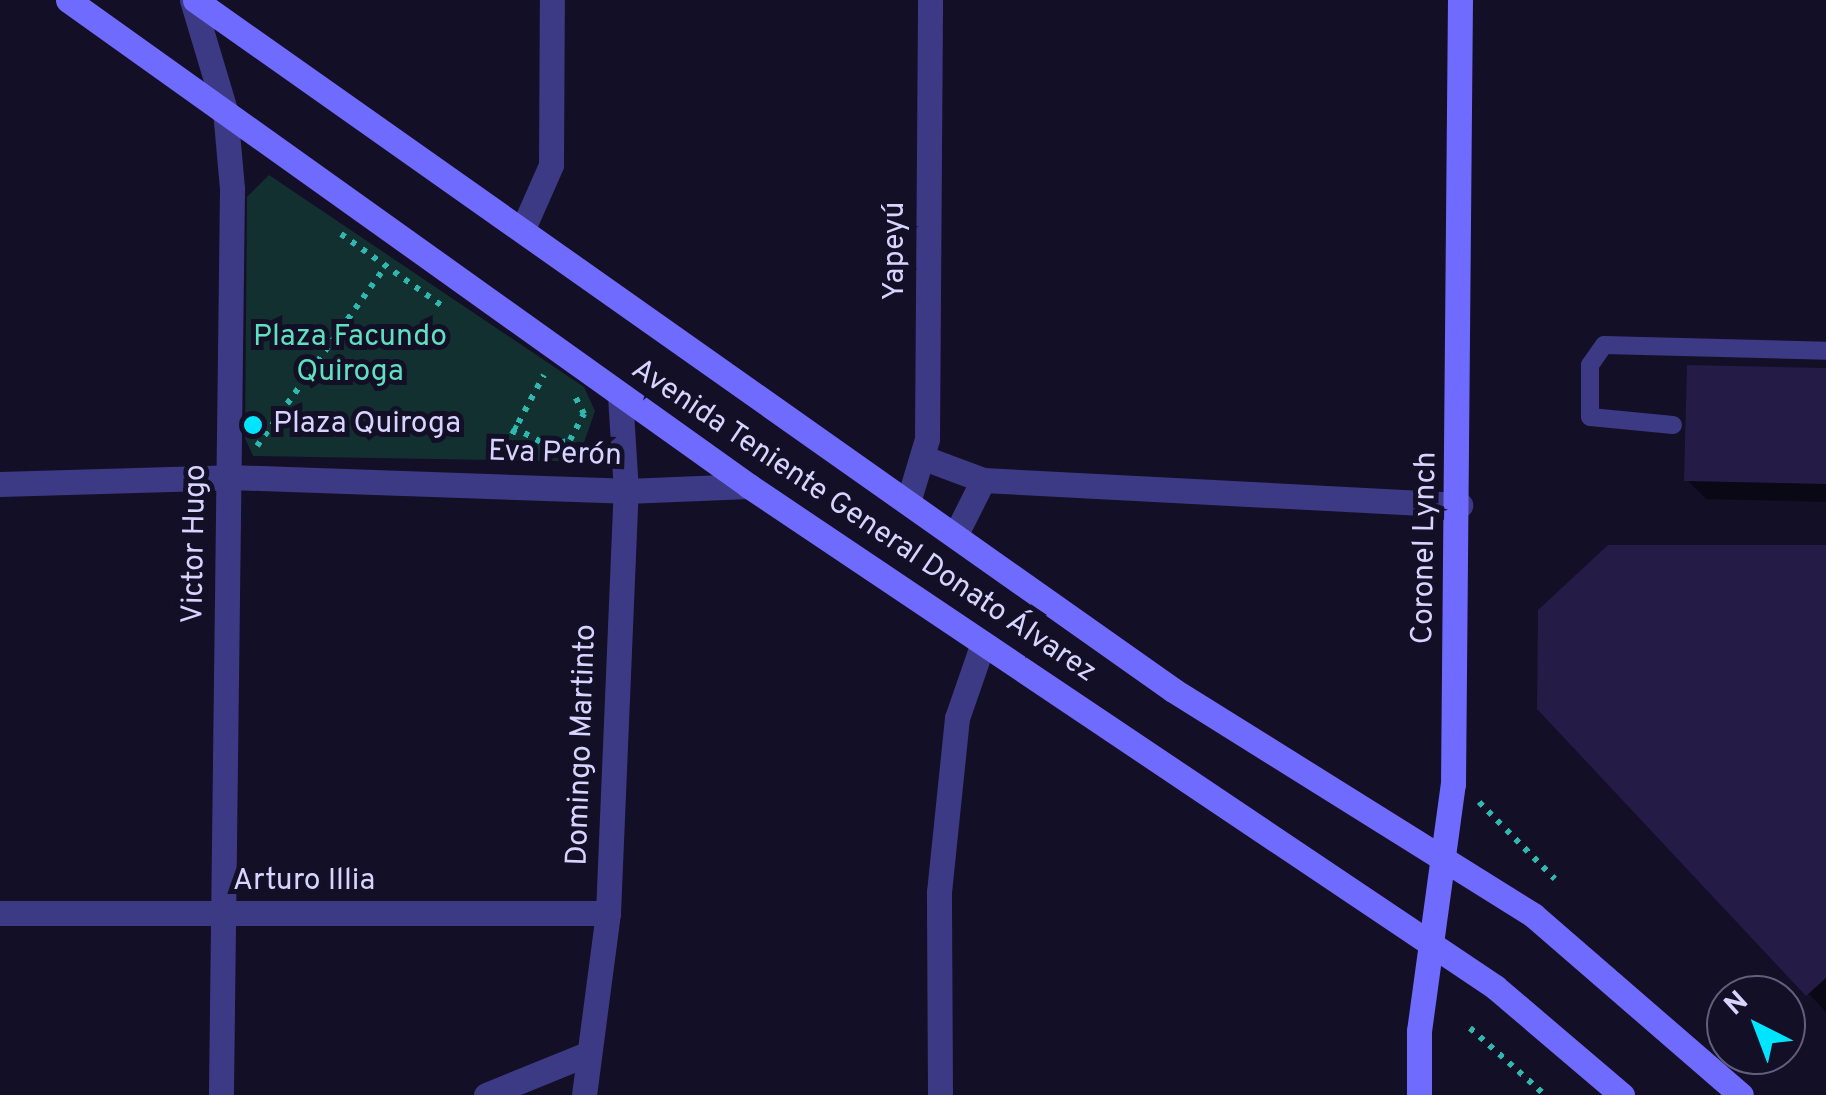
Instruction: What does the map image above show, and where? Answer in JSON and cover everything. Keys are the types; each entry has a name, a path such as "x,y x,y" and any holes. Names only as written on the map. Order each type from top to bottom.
{"main road":[{"name":"Avenida Teniente General Donato Álvarez","path":"68,0 749,486 1431,943 1622,1095"},
{"name":"Avenida Teniente General Donato Álvarez","path":"193,0 525,224 1173,690 1533,916 1741,1095"},
{"name":"Coronel Lynch","path":"1419,1095 1431,943 1443,862 1460,505 1460,0"}],"street":[{"name":"Victor Hugo","path":"193,0 225,110 230,477 221,1095"},
{"path":"525,224 551,165 552,0"},
{"name":"Yapeyú","path":"909,499 924,458 930,0"},
{"name":"Domingo Martinto","path":"584,1095 608,913 626,491 620,396"},
{"path":"924,458 983,480 1460,505"},
{"name":"Eva Perón","path":"0,484 230,477 626,491 749,486"},
{"path":"957,532 983,480"},
{"path":"940,1095 939,892 958,718 984,644"},
{"name":"Arturo Illia","path":"0,913 608,913"},
{"path":"486,1095 587,1054"}],"lane":[{"path":"1673,425 1590,417 1590,366 1604,344 1826,351"}],"path":[{"path":"325,222 464,321"},
{"path":"230,477 287,412 385,268"},
{"path":"513,427 548,446 582,428 575,396 528,364"},
{"path":"500,457 544,375"},
{"path":"1480,786 1480,806 1555,879"},
{"path":"1470,1028 1545,1095"}],"green space":[{"name":"Plaza Facundo Quiroga","path":"269,175 584,387 595,411 581,451 561,461 253,456 245,438 247,197"}],"building":[{"path":"1687,365 1826,368 1826,484 1684,481"},
{"path":"1608,545 1826,545 1826,978 1806,996 1806,975 1786,975 1537,709 1538,610"}],"place":[{"name":"Plaza Quiroga","path":"253,425"}]}
